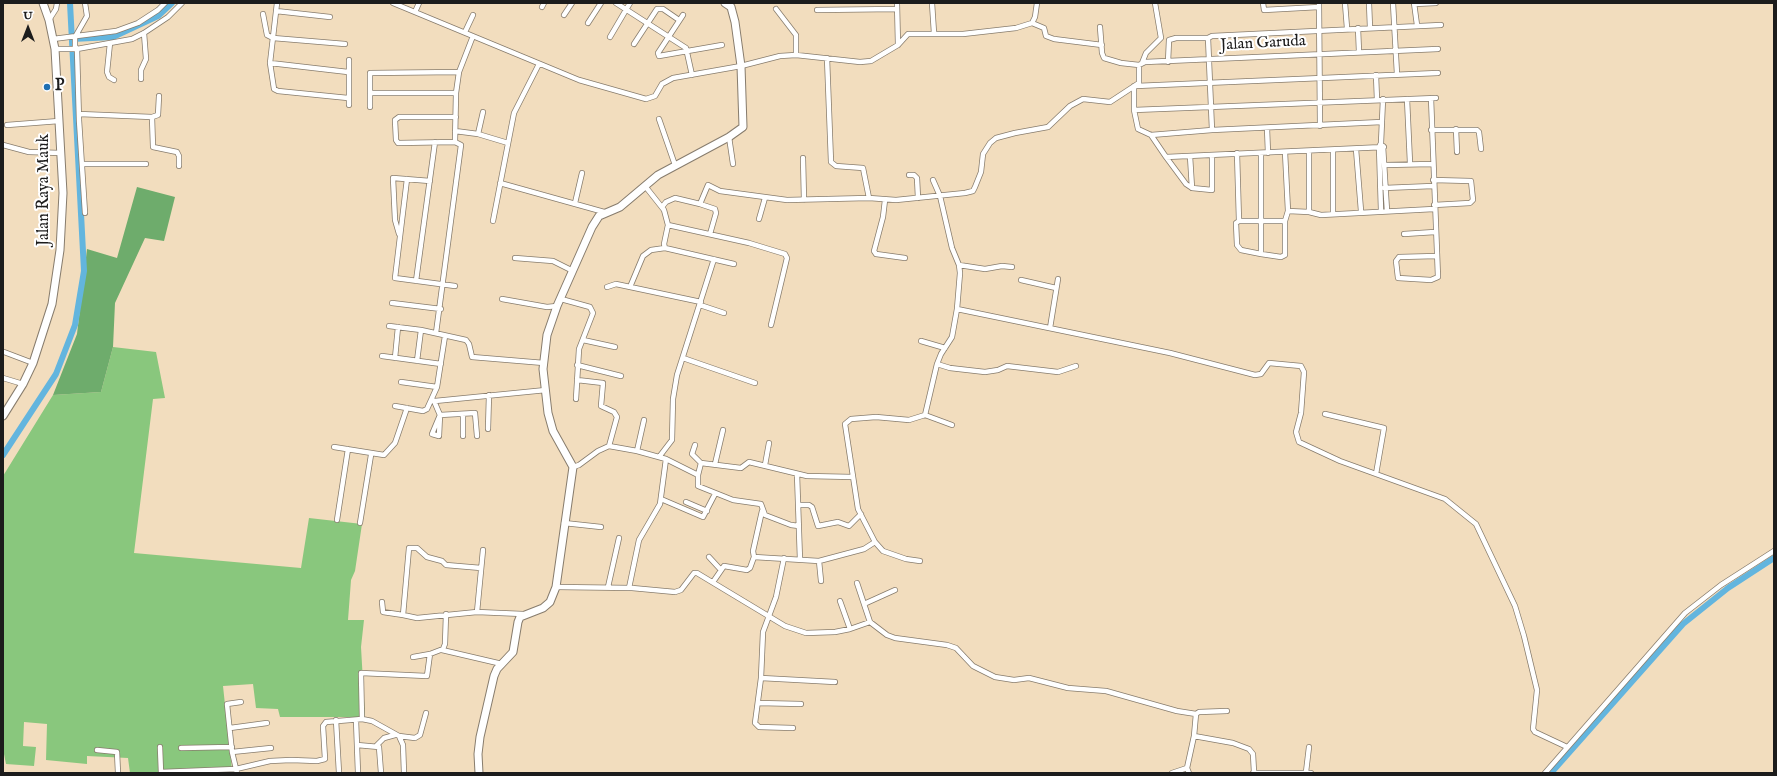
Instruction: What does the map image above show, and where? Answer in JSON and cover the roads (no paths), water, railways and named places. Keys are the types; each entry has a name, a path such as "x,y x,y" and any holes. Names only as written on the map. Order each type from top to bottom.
{"street":[{"name":"Jalan Raya Mauk","path":"3,416 23,384 33,363 52,304 58,267 62,223 57,49 56,38 43,3"},
{"path":"49,20 56,9 57,3"},
{"path":"85,3 87,16 74,37 85,213"},
{"path":"56,38 116,31 158,10 165,3"},
{"path":"57,49 75,48 132,39 168,17 182,3"},
{"path":"277,3 270,63 271,80 274,89 278,92 348,98"},
{"path":"393,3 579,80 646,99 655,96 667,81 692,74 740,66 780,56 796,55 860,62 871,61 898,46 908,34 962,34 1016,28 1032,23 1044,28 1046,36 1054,39 1102,45 1100,27"},
{"path":"415,12 419,3"},
{"path":"564,15 572,3"},
{"path":"588,23 601,3"},
{"path":"616,3 685,47 688,51 692,74"},
{"path":"610,37 630,3"},
{"path":"382,602 383,612 417,618 477,612 523,614 544,608 550,602 556,587 573,468 553,431 548,413 544,363 548,335 557,306 595,221 604,212 620,207 658,175 729,137 742,129 744,126 735,22 731,7 728,3"},
{"path":"896,3 898,46"},
{"path":"932,3 934,34"},
{"path":"1032,23 1035,17 1037,3"},
{"path":"700,204 708,185 720,191 766,198 804,200 869,198 885,200 940,196 973,191 981,172 983,154 990,143 996,138 1048,127 1070,106 1083,99 1110,102 1139,83 1140,64 1146,53 1161,38 1155,3"},
{"path":"1263,3 1264,10 1319,5 1318,54 1320,126"},
{"path":"1345,3 1346,28"},
{"path":"1369,3 1370,28"},
{"path":"1393,3 1397,74"},
{"path":"1417,25 1414,4 1436,3"},
{"path":"634,44 648,22 659,9 663,9 679,20"},
{"path":"776,9 796,35 796,55"},
{"path":"817,10 897,9"},
{"path":"276,11 330,18"},
{"path":"263,14 267,35 273,38 345,44"},
{"path":"465,32 473,15"},
{"path":"683,15 658,56 722,45"},
{"path":"1168,62 1169,40 1346,28 1441,25"},
{"path":"1358,28 1359,52"},
{"path":"141,79 141,70 146,60 144,33"},
{"path":"455,142 456,93 459,72 473,36"},
{"path":"1208,38 1212,130"},
{"path":"110,43 107,72 109,77 114,80"},
{"name":"Jalan Garuda","path":"1102,45 1102,53 1104,58 1140,64 1438,49"},
{"path":"827,58 831,162 836,166 863,168 869,198"},
{"path":"349,60 349,105"},
{"path":"270,63 348,72"},
{"path":"493,221 514,113 539,64"},
{"path":"370,107 370,76 372,72 459,72"},
{"path":"1133,86 1438,73"},
{"path":"1376,75 1377,100"},
{"path":"1133,86 1134,110 1139,130 1151,135 1212,130 1382,122"},
{"path":"370,93 456,93"},
{"path":"79,114 152,117 158,115 159,96"},
{"path":"1134,110 1433,98 1432,164 1437,256 1436,279 1398,278 1396,262 1399,257 1437,256"},
{"path":"1381,211 1380,188 1383,99"},
{"path":"1407,99 1410,163"},
{"path":"478,134 483,112"},
{"path":"152,117 153,147 177,152 179,156 179,166"},
{"path":"436,333 444,284 461,148 459,143 455,142 398,143 396,140 396,118 456,118"},
{"path":"658,120 675,165"},
{"path":"7,125 59,121"},
{"path":"1267,128 1268,153"},
{"path":"1456,129 1457,152"},
{"path":"455,130 478,134 508,143"},
{"path":"1432,130 1478,130 1481,149"},
{"path":"1151,135 1186,184 1192,188 1213,189 1212,155"},
{"path":"729,137 733,164"},
{"path":"416,281 435,142"},
{"path":"3,145 28,152 61,153"},
{"path":"1166,157 1356,149 1381,146"},
{"path":"1381,146 1385,165 1387,212"},
{"path":"1356,149 1361,212"},
{"path":"1332,150 1333,214"},
{"path":"1308,151 1309,212"},
{"path":"1237,153 1239,221 1236,223 1237,245 1241,250 1281,257 1285,255 1285,221 1288,211 1285,152"},
{"path":"1261,153 1261,254"},
{"path":"1190,156 1192,188"},
{"path":"803,158 804,200"},
{"path":"1385,165 1410,163 1432,164"},
{"path":"82,164 146,164"},
{"path":"575,203 582,173"},
{"path":"909,175 914,175 917,178 918,198"},
{"path":"400,236 394,220 392,180 395,177 430,181"},
{"path":"407,179 395,278 455,286"},
{"path":"925,415 937,364 952,337 957,309 960,273 959,265 952,248 940,196 933,180"},
{"path":"1288,211 1309,212 1321,215 1381,211 1387,212 1470,203 1473,200 1471,181 1433,180"},
{"path":"500,183 604,212"},
{"path":"645,186 662,207 668,220 664,244 665,248"},
{"path":"1380,188 1433,186"},
{"path":"662,207 666,202 675,198 715,209 716,213 710,234"},
{"path":"759,219 766,198"},
{"path":"885,200 883,217 874,251 876,254 905,258"},
{"path":"1239,221 1285,221"},
{"path":"668,225 710,234 785,254 787,258 771,324"},
{"path":"1404,234 1435,232"},
{"path":"630,287 643,256 651,250 665,248 734,264"},
{"path":"515,258 553,262 573,271"},
{"path":"659,457 672,440 674,393 677,375 714,259"},
{"path":"959,265 985,269 1002,266 1012,267"},
{"path":"1050,328 1058,279"},
{"path":"1021,280 1056,288"},
{"path":"607,287 616,284 630,287 700,303 724,313"},
{"path":"561,298 593,310 583,340 577,365 576,399"},
{"path":"502,299 547,307 557,306"},
{"path":"392,303 440,309"},
{"path":"957,309 1170,353 1255,375 1261,374 1268,363 1301,366 1304,372 1301,413 1296,432 1299,442 1376,474 1445,499 1476,524 1515,606 1524,636 1537,690 1533,729 1535,732 1567,747"},
{"path":"390,326 421,330 466,340 469,344 472,357 544,363"},
{"path":"394,358 398,327"},
{"path":"417,361 421,330"},
{"path":"394,406 426,410 434,401 445,336"},
{"path":"583,340 615,347"},
{"path":"921,341 945,348"},
{"path":"4,352 33,363"},
{"path":"382,356 441,364"},
{"path":"683,358 756,383"},
{"path":"937,364 950,368 985,372 998,370 1007,366 1058,372 1076,366"},
{"path":"577,365 621,376"},
{"path":"3,378 23,384"},
{"path":"577,380 603,383 601,406 614,412 617,417 609,446"},
{"path":"401,382 437,387"},
{"path":"434,401 546,390"},
{"path":"488,429 489,395"},
{"path":"434,401 440,415 475,413 477,436"},
{"path":"334,447 384,456 394,443 407,408"},
{"path":"463,414 464,436"},
{"path":"1325,414 1384,428 1376,474"},
{"path":"920,561 883,551 875,542 858,509 845,424 848,420 876,417 909,420 925,415 952,425"},
{"path":"637,451 644,420"},
{"path":"715,464 723,430"},
{"path":"764,465 769,443"},
{"path":"695,445 692,454 701,463 741,468 749,462 797,474 853,477"},
{"path":"573,468 598,451 609,446 637,451 666,459 698,475"},
{"path":"337,520 348,449"},
{"path":"360,523 371,454"},
{"path":"629,588 639,540 660,504 666,459"},
{"path":"701,463 698,475 698,486 733,500 761,504 762,511 753,551 754,557 750,568 747,570 727,565 721,570 713,582"},
{"path":"797,474 800,505 800,560"},
{"path":"661,499 703,516 715,494"},
{"path":"686,502 707,510"},
{"path":"800,505 809,505 812,507 818,526 838,522 850,526 861,514"},
{"path":"762,511 765,515 791,525 799,526"},
{"path":"564,523 601,527"},
{"path":"608,587 619,538"},
{"path":"754,557 818,561 864,549 875,542"},
{"path":"403,615 409,548 417,548 427,557 442,561 446,565 481,568"},
{"path":"477,612 483,550"},
{"path":"1545,773 1685,613 1721,585 1774,551"},
{"path":"708,557 721,570"},
{"path":"784,558 777,590 763,632 761,678 755,717 756,726 793,728"},
{"path":"818,561 821,581"},
{"path":"556,587 608,587 678,591 696,573 700,573 785,626 806,633 835,632 850,629 870,622"},
{"path":"857,583 870,622 888,635 895,638 947,645 956,648 973,666 994,677 1014,680 1029,678 1068,688 1106,691 1177,711 1196,714 1199,712 1227,711"},
{"path":"864,604 895,590"},
{"path":"840,601 850,629"},
{"path":"442,650 445,646 446,614"},
{"path":"479,773 478,754 480,737 494,676 513,652 518,622 523,614"},
{"path":"413,657 442,650 502,664"},
{"path":"362,719 361,673 427,676 430,654"},
{"path":"761,678 834,682"},
{"path":"236,771 226,704 241,702"},
{"path":"758,703 801,704"},
{"path":"160,747 161,772 236,771 270,761 318,761 325,759 323,726 326,722 362,719 372,721 397,735 415,738 420,735 426,713"},
{"path":"1172,773 1188,770 1196,714"},
{"path":"336,720 339,773"},
{"path":"356,720 358,773"},
{"path":"230,728 267,723"},
{"path":"357,745 377,745 384,738 397,735"},
{"path":"397,735 403,745 404,773"},
{"path":"1194,736 1233,743 1249,749 1253,754 1254,773 1309,772 1309,747"},
{"path":"377,745 379,747 382,773"},
{"path":"181,748 271,748"},
{"path":"97,750 117,752 118,773"}],"waterway":[{"path":"3,455 56,374 75,325 84,271 70,3"},
{"path":"72,39 113,37 158,16 172,3"},
{"path":"1551,773 1683,624 1728,588 1774,558"}],"place":[{"name":"P","path":"47,87"}]}
